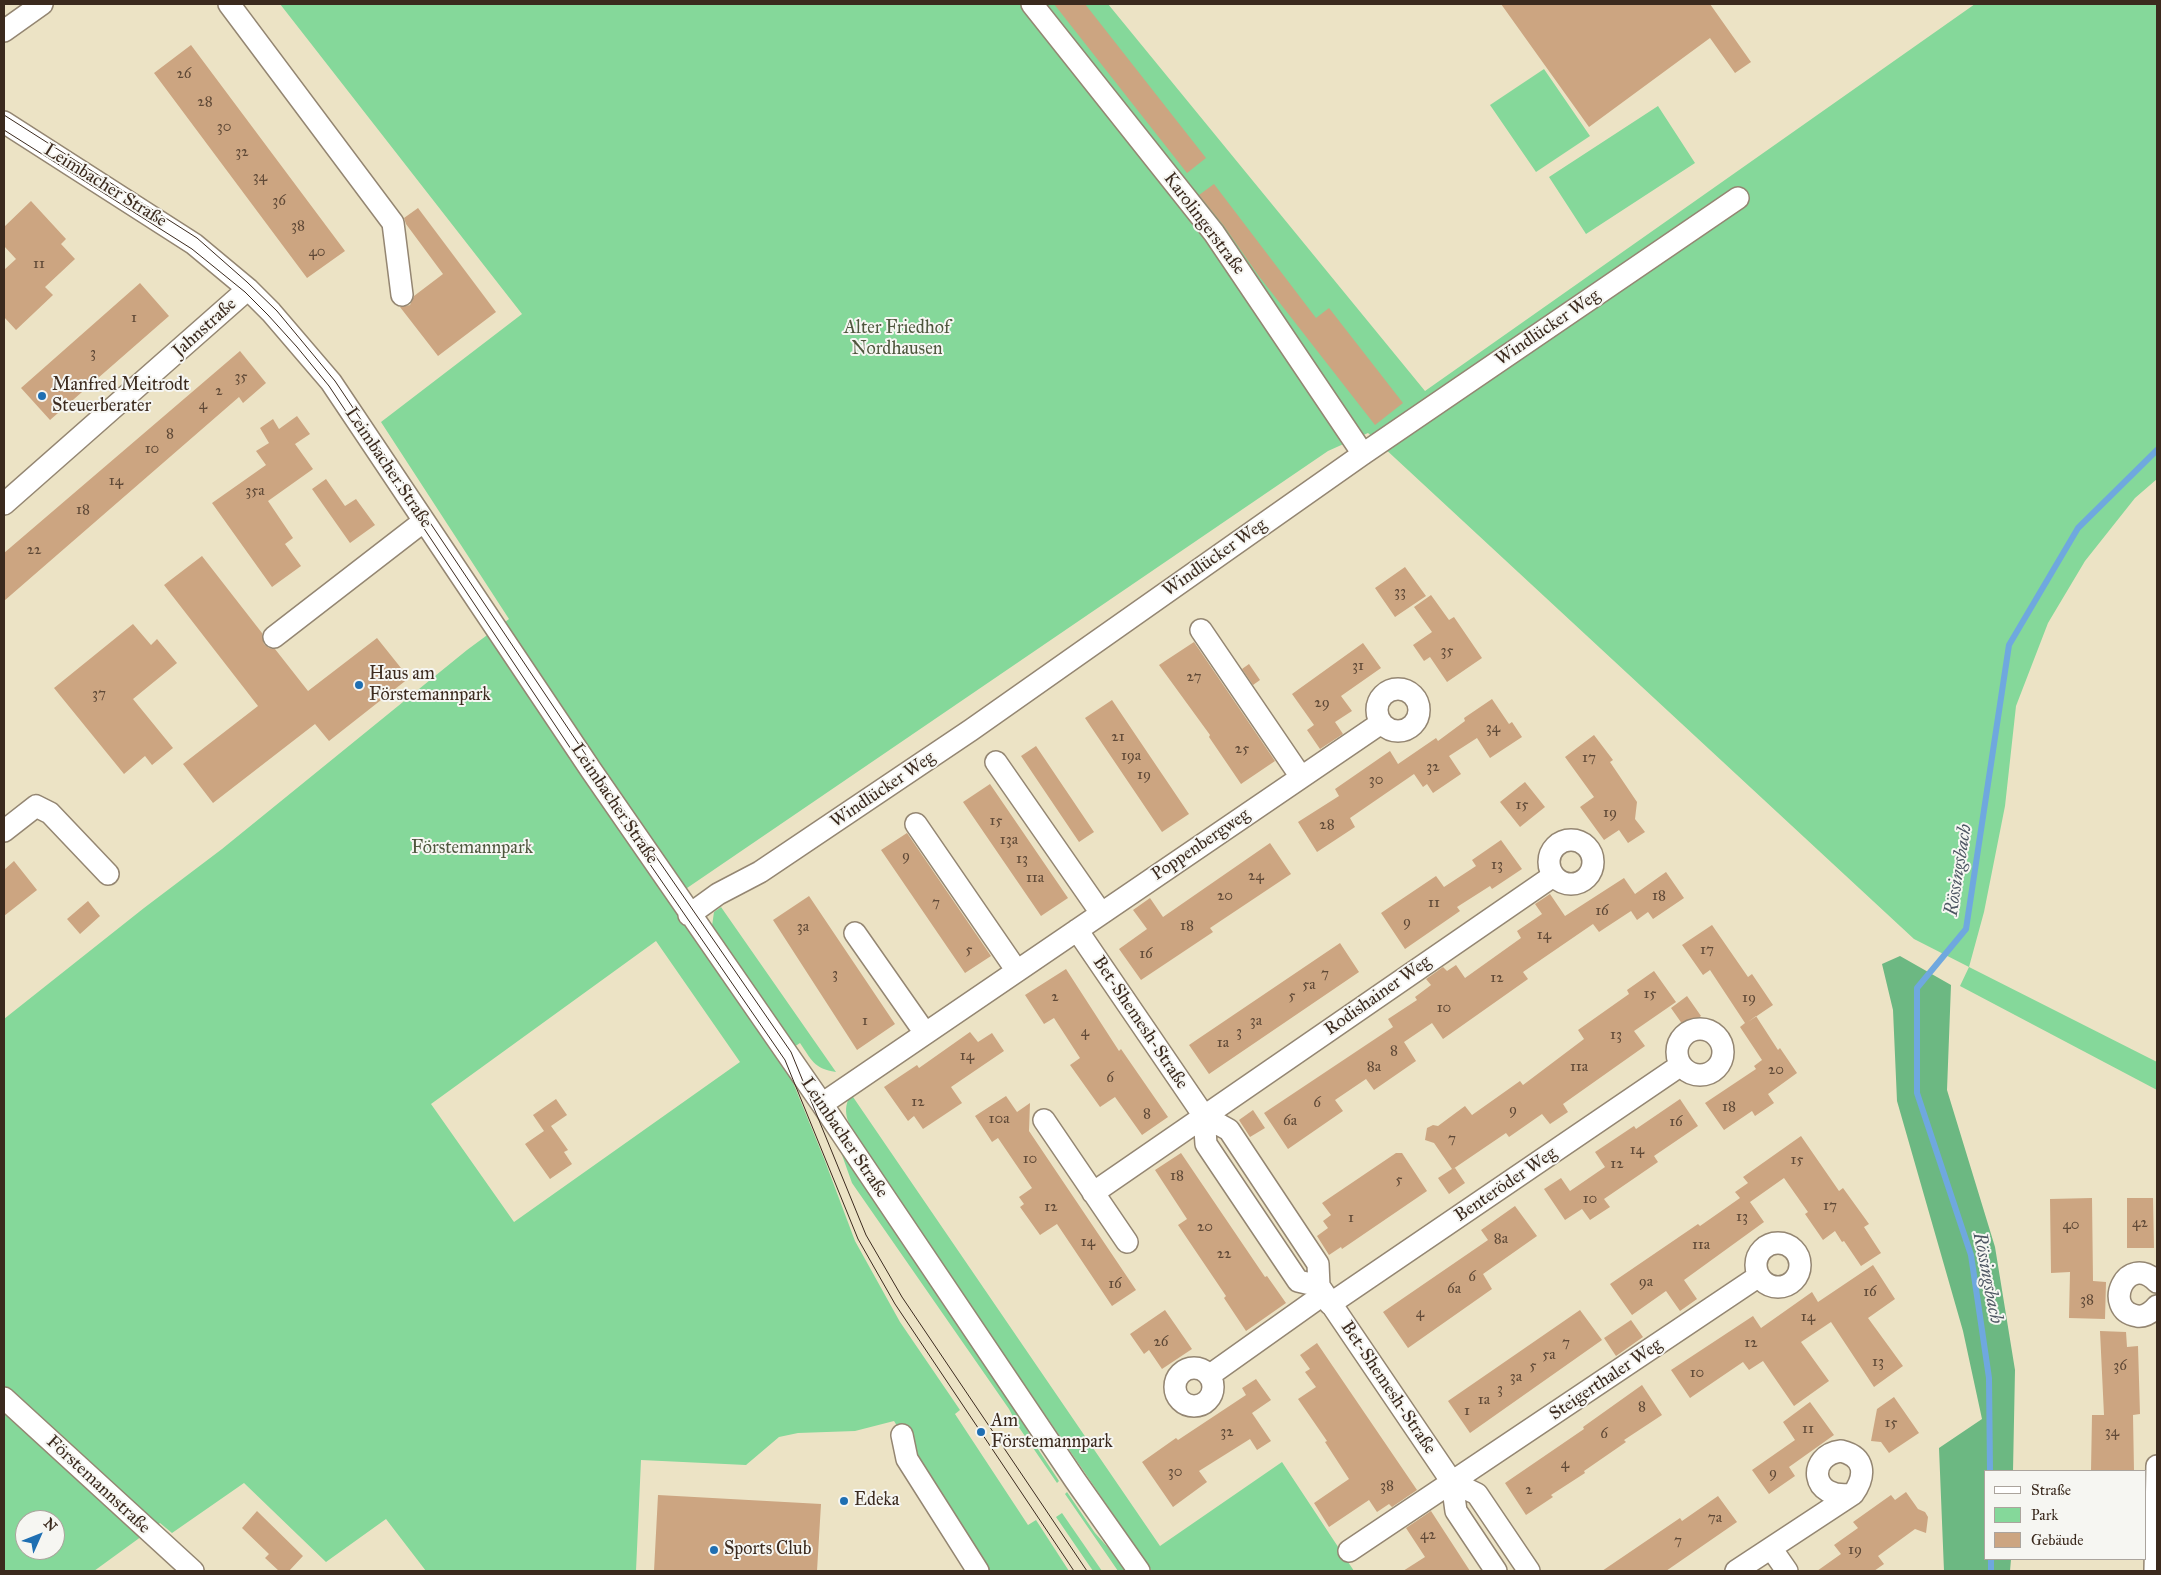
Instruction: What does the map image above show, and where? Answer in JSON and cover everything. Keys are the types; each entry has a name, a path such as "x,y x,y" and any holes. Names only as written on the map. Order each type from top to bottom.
{"street":[{"path":"4,31 42,4"},
{"path":"229,4 393,223 402,295"},
{"name":"Karolingerstraße","path":"1032,4 1214,233 1363,454"},
{"name":"Leimbacher Straße","path":"4,122 194,244 248,289 277,318 331,382 689,915 822,1104 1071,1474 1139,1571"},
{"name":"Windlücker Weg","path":"689,915 718,894 760,872 971,730 1363,454 1738,198"},
{"name":"Jahnstraße","path":"4,504 248,289"},
{"path":"274,637 424,521"},
{"path":"1201,630 1301,777"},
{"name":"Poppenbergweg","path":"822,1104 1381,723"},
{"path":"996,762 1100,913"},
{"path":"4,831 36,806 50,812 108,874"},
{"path":"916,824 1017,971"},
{"name":"Rodishainer Weg","path":"1204,1116 1553,876"},
{"name":"Bet-Shemesh-Straße","path":"1077,930 1204,1116 1230,1130 1318,1264 1325,1295 1452,1482 1456,1511 1496,1571"},
{"path":"855,933 925,1033"},
{"name":"Benteröder Weg","path":"1325,1295 1681,1065"},
{"path":"1094,1193 1204,1116"},
{"path":"1044,1120 1127,1242"},
{"path":"2157,1282 2146,1274 2132,1274 2122,1283 2119,1296 2125,1309 2137,1316 2157,1309"},
{"name":"Steigerthaler Weg","path":"1452,1482 1759,1276"},
{"path":"1210,1375 1325,1295"},
{"name":"Förstemannstraße","path":"4,1398 193,1571"},
{"path":"902,1435 907,1459 978,1571"},
{"path":"2155,1571 2157,1466"},
{"path":"1349,1551 1452,1482"},
{"name":"Bet-Shemesh-Straße","path":"1452,1482 1477,1494 1528,1571"},
{"path":"1736,1571 1853,1494"},
{"path":"1771,1548 1787,1571"}],"green space":[{"path":"280,4 1108,4 1425,391 1975,4 2157,4 2157,479 2135,498 2085,561 2048,623 2016,706 2005,806 1984,912 1969,967 1914,939 1368,433 1328,451 668,901 792,1080 855,1241 900,1322 960,1410 955,1414 1028,1525 1036,1520 1069,1571 988,1571 894,1421 855,1431 798,1433 779,1437 746,1465 641,1460 636,1571 426,1571 386,1519 326,1562 244,1483 172,1533 160,1523 94,1571 4,1571 4,1019 222,849 467,650 509,619 381,422 522,314","holes":["656,941 740,1062 514,1222 431,1104"]},
{"path":"1544,69 1590,136 1536,172 1490,105"},
{"path":"1658,106 1695,163 1586,234 1549,177"},
{"path":"721,907 836,1072 818,1066 800,1043 794,1047 712,926 714,912"},
{"path":"1900,956 1951,985 1947,1090 1995,1247 2015,1370 2013,1470 1984,1470 1984,1560 2011,1560 2010,1571 1944,1571 1939,1448 1982,1419 1963,1331 1897,1101 1893,1010 1882,964"},
{"path":"1969,967 2157,1062 2157,1090 1960,986"},
{"path":"851,1094 1160,1546 1282,1462 1354,1571 1152,1571 856,1138 848,1122 846,1111"},
{"path":"837,1141 1020,1414 1032,1440 1059,1481 1057,1483 1018,1426 1009,1409 852,1183"},
{"path":"1067,1492 1095,1533 1129,1571 1118,1571 1065,1494"},
{"path":"1062,1513 1102,1571 1093,1571 1056,1517"}],"building":[{"path":"1054,4 1085,4 1206,158 1187,173"},
{"path":"1501,4 1710,4 1751,62 1735,73 1710,38 1589,127"},
{"path":"191,45 345,251 307,278 154,73"},
{"path":"1214,184 1316,318 1329,308 1403,403 1375,425 1258,275 1224,226 1199,195"},
{"path":"31,201 66,239 61,244 75,259 45,287 53,295 16,330 4,317 4,270 16,259 4,246 4,227"},
{"path":"418,208 496,312 438,356 400,307 410,305 414,296 443,274 406,224 404,218"},
{"path":"140,283 169,316 50,420 21,388"},
{"path":"240,351 266,383 243,403 239,397 4,601 4,553"},
{"path":"297,416 310,434 295,444 313,469 268,501 293,538 285,544 301,566 272,587 212,503 266,465 256,451 269,443 260,428 273,419 279,429"},
{"path":"326,479 345,506 356,499 375,525 350,543 312,489"},
{"name":"Haus am Förstemannpark","path":"202,556 262,633 264,644 269,648 275,649 308,691 377,638 409,678 329,741 315,724 213,803 183,764 258,706 164,585"},
{"path":"1405,567 1426,596 1395,617 1375,588"},
{"path":"1431,595 1449,620 1454,617 1482,658 1447,682 1430,657 1424,661 1413,645 1432,632 1414,607"},
{"path":"133,624 151,645 157,639 177,663 133,699 173,748 152,765 145,756 124,774 54,688"},
{"path":"1194,642 1275,761 1241,784 1209,737 1210,735 1159,665"},
{"path":"1363,643 1381,668 1341,696 1352,711 1335,722 1343,734 1320,749 1307,730 1314,725 1292,694"},
{"path":"1249,664 1260,680 1253,685 1242,669"},
{"path":"1492,699 1509,724 1512,722 1522,737 1490,758 1477,738 1449,756 1461,774 1433,793 1427,784 1423,787 1414,774 1350,818 1355,827 1317,852 1298,822 1339,796 1335,789 1390,751 1398,764 1436,738 1438,741 1465,721 1464,718"},
{"path":"1112,700 1189,814 1162,832 1085,718"},
{"path":"1594,735 1613,760 1610,762 1637,802 1635,819 1645,832 1628,843 1619,830 1604,840 1580,807 1594,797 1565,757"},
{"path":"1036,746 1094,832 1079,842 1021,756"},
{"path":"1525,782 1545,807 1520,827 1500,802"},
{"path":"990,784 1068,898 1041,916 963,802"},
{"path":"907,833 991,956 965,973 881,850"},
{"path":"1501,840 1522,869 1492,889 1490,886 1457,907 1460,911 1405,949 1381,913 1436,876 1444,887 1476,866 1472,860"},
{"path":"1270,843 1291,874 1210,928 1213,932 1141,980 1119,949 1147,929 1133,910 1150,898 1163,917"},
{"path":"14,861 37,890 4,916 4,870"},
{"path":"1666,872 1684,898 1653,919 1648,912 1637,920 1631,911 1599,932 1593,924 1523,972 1528,979 1443,1039 1432,1023 1404,1042 1416,1061 1374,1090 1366,1079 1335,1100 1343,1111 1288,1149 1264,1113 1393,1027 1388,1019 1417,1000 1415,997 1431,985 1426,979 1443,967 1447,971 1456,965 1465,978 1521,938 1517,931 1542,914 1535,904 1550,894 1565,916 1624,878 1635,894"},
{"path":"809,896 895,1024 857,1050 773,920"},
{"path":"88,901 100,916 80,934 67,919"},
{"path":"1712,925 1748,977 1752,974 1773,1005 1756,1016 1778,1050 1780,1048 1797,1073 1768,1094 1774,1103 1755,1116 1752,1111 1724,1130 1705,1103 1756,1069 1754,1066 1762,1060 1740,1027 1745,1023 1710,970 1703,975 1682,945"},
{"path":"1340,943 1359,972 1209,1074 1189,1045"},
{"path":"1066,969 1119,1051 1121,1049 1168,1117 1142,1135 1115,1097 1100,1107 1070,1065 1080,1058 1054,1018 1044,1024 1025,995"},
{"path":"1654,971 1676,1002 1634,1031 1645,1046 1563,1104 1568,1112 1550,1124 1542,1114 1509,1137 1506,1133 1453,1169 1455,1168 1465,1183 1449,1194 1438,1178 1452,1169 1434,1143 1425,1140 1427,1128 1433,1125 1438,1126 1465,1106 1472,1115 1520,1081 1523,1085 1584,1039 1578,1030 1629,994 1627,990"},
{"path":"1687,996 1701,1016 1685,1028 1671,1008"},
{"path":"970,1032 978,1042 992,1033 1004,1051 951,1087 962,1103 923,1129 914,1116 908,1121 884,1087 917,1065 919,1068"},
{"path":"1006,1096 1017,1112 1030,1103 1029,1131 1136,1290 1112,1306 1057,1224 1040,1235 1020,1207 1024,1204 1019,1197 1032,1188 998,1138 992,1142 975,1116"},
{"path":"556,1099 567,1115 551,1126 568,1150 564,1152 572,1164 550,1179 525,1144 544,1131 533,1115"},
{"path":"1680,1099 1698,1126 1654,1156 1658,1162 1604,1199 1610,1207 1590,1220 1582,1209 1565,1220 1544,1189 1561,1178 1570,1191 1605,1167 1595,1152 1634,1126 1636,1129"},
{"path":"1253,1110 1265,1128 1250,1137 1239,1120"},
{"path":"1801,1136 1839,1191 1843,1188 1869,1224 1864,1227 1881,1253 1861,1266 1835,1231 1823,1240 1805,1214 1808,1212 1784,1178 1750,1202 1764,1222 1684,1280 1697,1299 1680,1311 1666,1291 1632,1315 1610,1284 1740,1198 1735,1192 1748,1183 1743,1177"},
{"path":"1181,1153 1265,1277 1267,1276 1286,1303 1246,1331 1224,1298 1226,1296 1178,1225 1187,1219 1155,1170"},
{"path":"1396,1153 1402,1153 1427,1191 1342,1249 1341,1247 1329,1255 1317,1236 1328,1228 1323,1221 1331,1215 1322,1203"},
{"path":"2092,1198 2093,1281 2106,1282 2105,1319 2069,1318 2070,1272 2051,1273 2050,1199"},
{"path":"2127,1198 2153,1198 2154,1248 2127,1248"},
{"path":"1515,1206 1537,1236 1483,1274 1492,1289 1408,1348 1383,1312 1488,1240 1481,1230"},
{"path":"1873,1265 1895,1299 1868,1318 1903,1366 1874,1387 1831,1322 1801,1342 1829,1381 1794,1406 1763,1361 1749,1370 1743,1362 1690,1398 1671,1370 1753,1316 1761,1328 1812,1292 1818,1302"},
{"path":"1165,1310 1192,1349 1162,1369 1149,1350 1144,1354 1130,1334"},
{"path":"1580,1310 1602,1340 1470,1433 1448,1401"},
{"path":"1631,1320 1643,1337 1616,1356 1604,1338"},
{"path":"2100,1331 2126,1332 2127,1347 2138,1346 2140,1414 2133,1415 2134,1470 2091,1470 2092,1415 2104,1415"},
{"path":"1317,1343 1417,1490 1392,1507 1389,1504 1377,1512 1369,1500 1329,1527 1314,1503 1349,1479 1325,1442 1327,1441 1298,1399 1316,1387 1305,1372 1310,1369 1300,1355"},
{"path":"1256,1379 1271,1400 1252,1413 1271,1441 1257,1450 1250,1439 1199,1471 1207,1482 1173,1507 1142,1462 1176,1438 1178,1440 1246,1395 1242,1388"},
{"path":"1642,1385 1662,1415 1624,1440 1626,1442 1526,1515 1505,1483 1584,1429 1583,1427"},
{"path":"1894,1397 1919,1433 1889,1453 1881,1442 1871,1441 1877,1409"},
{"path":"1810,1402 1834,1435 1789,1467 1795,1476 1769,1494 1752,1470 1795,1440 1783,1422"},
{"path":"1906,1492 1918,1509 1925,1512 1928,1517 1926,1533 1915,1529 1878,1556 1884,1564 1874,1571 1817,1571 1841,1554 1834,1545 1858,1528 1853,1522 1891,1495 1895,1500"},
{"path":"658,1495 821,1504 817,1571 654,1571"},
{"path":"1718,1496 1737,1522 1666,1571 1602,1571 1680,1518 1682,1521"},
{"path":"257,1511 303,1556 289,1571 279,1571 265,1558 269,1554 242,1528"},
{"path":"1431,1511 1470,1571 1403,1571 1425,1557 1406,1528"}],"waterway":[{"name":"Rössingsbach","path":"1990,1470 1989,1378 1971,1255 1917,1093 1917,988 1966,929 2009,645 2078,528 2157,450"},
{"name":"Rössingsbach","path":"1991,1560 1991,1571"}],"tram line":[{"path":"4,115 197,238 277,311 335,381 594,767 791,1052 866,1235 902,1297 1087,1571"},
{"path":"4,130 192,249 245,292 297,347 329,386 587,773 785,1060 858,1239 895,1304 1074,1571"}],"place":[{"name":"Manfred Meitrodt Steuerberater","path":"42,396"},
{"name":"Haus am Förstemannpark","path":"359,685"},
{"name":"Am Förstemannpark","path":"981,1432"},
{"name":"Edeka","path":"844,1501"},
{"name":"Sports Club","path":"714,1550"}],"park label":[{"name":"Alter Friedhof Nordhausen","path":"897,339"},
{"name":"Förstemannpark","path":"472,849"}]}
